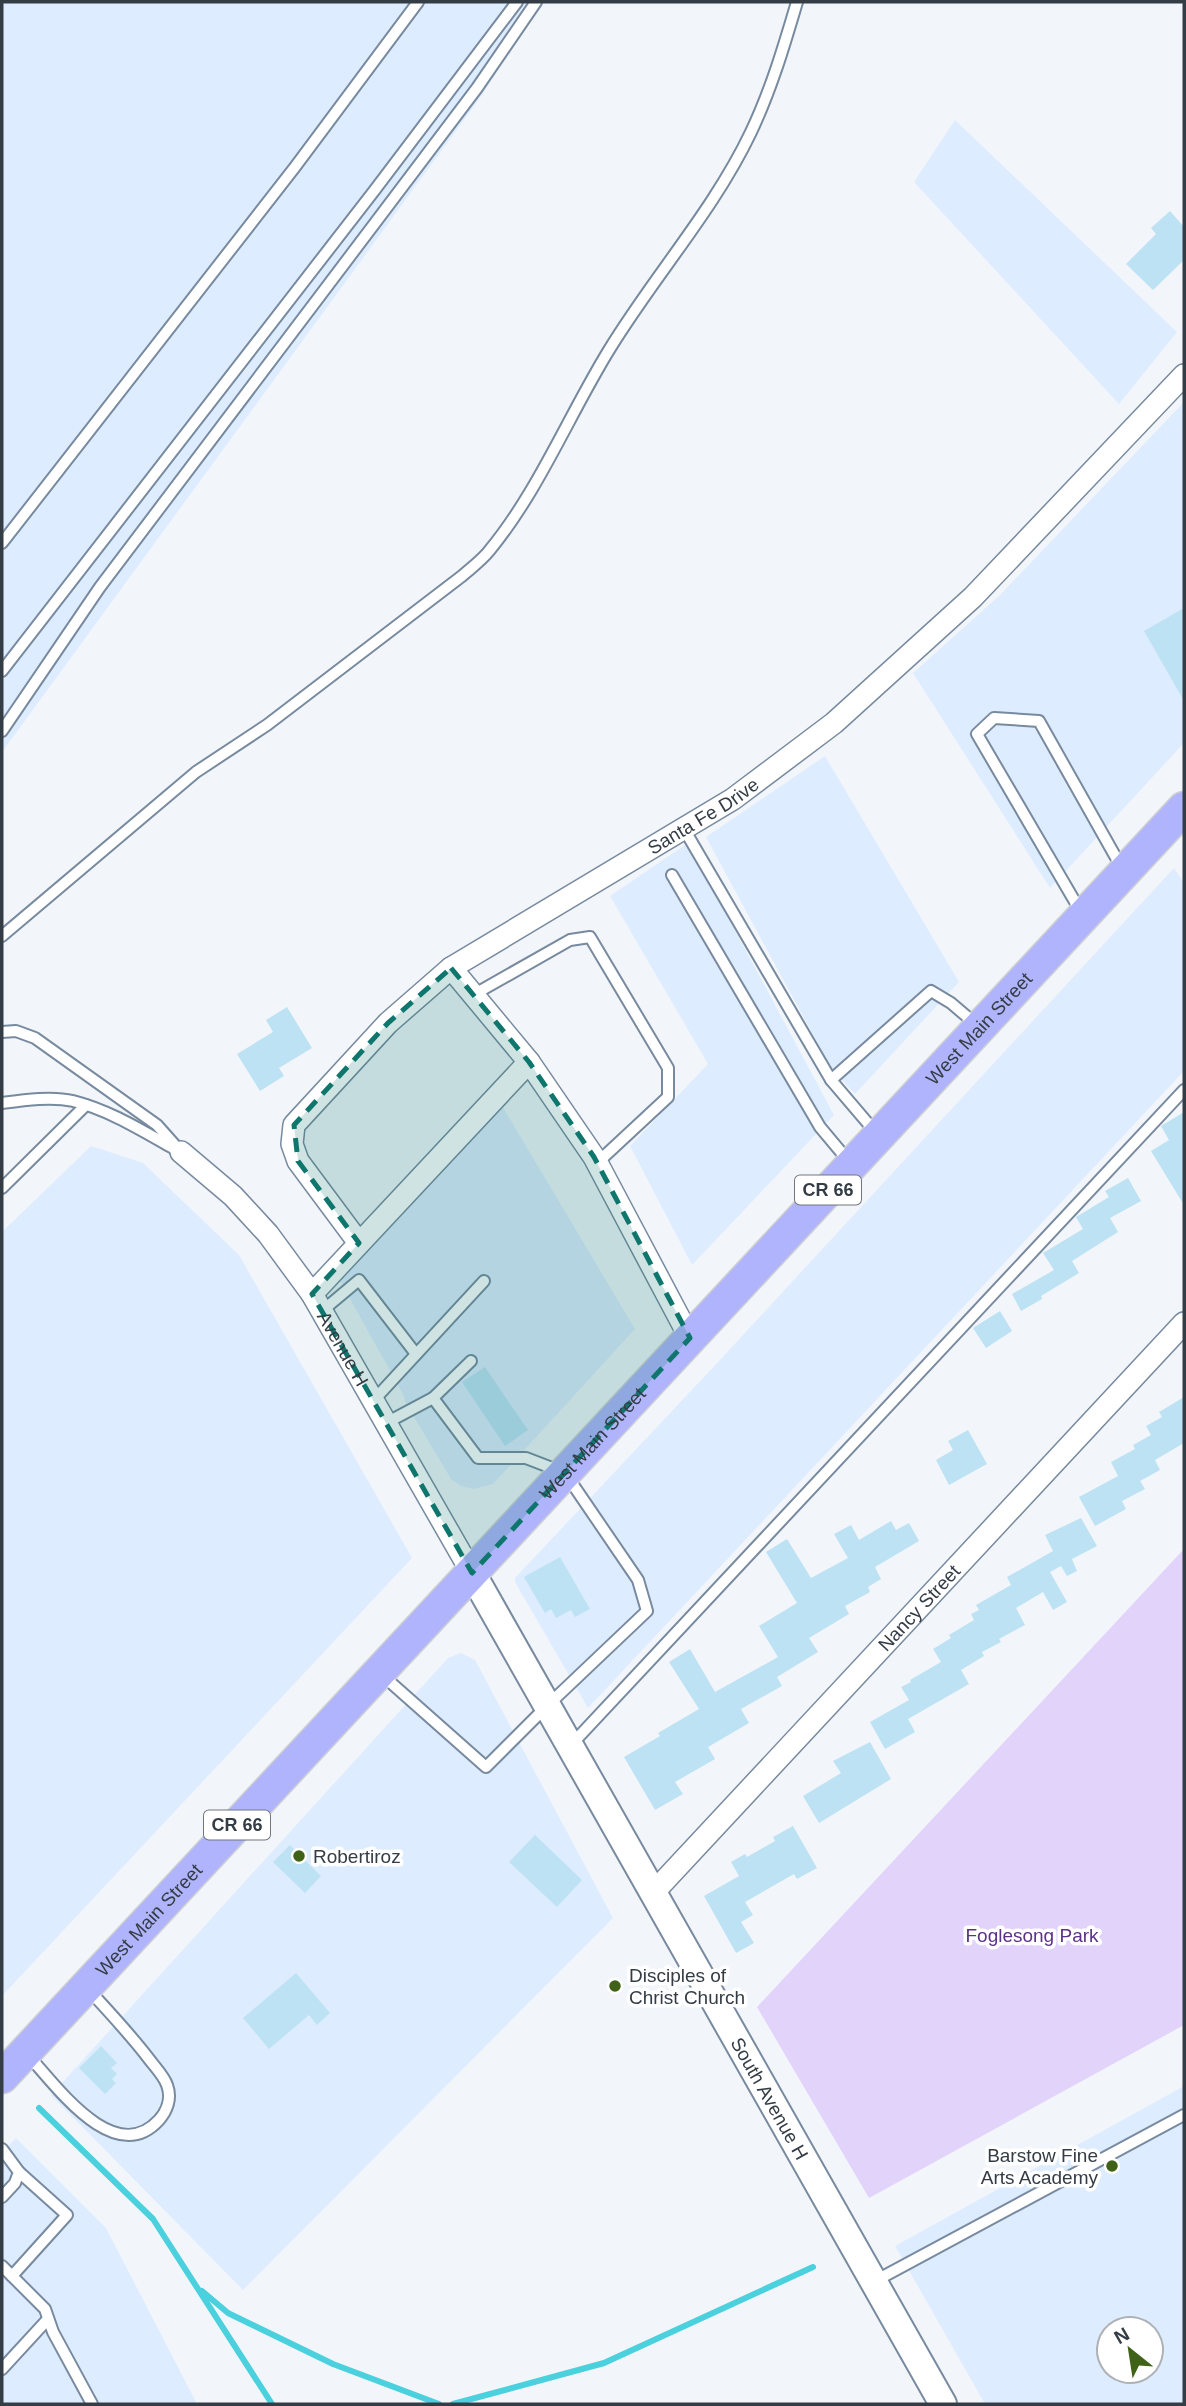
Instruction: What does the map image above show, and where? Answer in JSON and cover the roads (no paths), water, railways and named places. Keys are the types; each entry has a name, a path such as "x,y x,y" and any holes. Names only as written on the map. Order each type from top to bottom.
{"main road":[{"name":"West Main Street","path":"2,2077 1125,872 1182,819"}],"street":[{"name":"Santa Fe Drive","path":"359,1243 298,1161 292,1144 294,1125 388,1023 452,968 733,799 834,723 972,597 1184,375"},
{"path":"452,968 529,1062 597,1163 690,1338"},
{"path":"317,1302 359,1243 529,1062"},
{"name":"Avenue H","path":"181,1152 233,1196 268,1234 317,1302 472,1573"},
{"name":"Nancy Street","path":"653,1894 1184,1323"},
{"name":"South Avenue H","path":"472,1573 943,2404"}],"lane":[{"path":"2,543 295,167 418,2"},
{"path":"2,671 383,180 517,2"},
{"path":"2,731 100,587 477,88 536,2"},
{"path":"2,936 196,772 287,710 462,576 488,552 513,519 608,351 650,286 713,198 750,134 776,75 797,2"},
{"path":"1084,916 977,734 994,718 1039,720 1125,872"},
{"path":"684,829 831,1080 878,1136"},
{"path":"672,875 820,1127 852,1165"},
{"path":"473,995 570,940 590,937 668,1068 668,1097 597,1163"},
{"path":"831,1080 931,991 951,1003 980,1028"},
{"path":"2,1032 16,1031 35,1038 157,1125 181,1152"},
{"path":"571,1745 1184,1090"},
{"path":"2,1103 71,1100 105,1111 181,1152"},
{"path":"2,1188 86,1105"},
{"path":"317,1302 359,1280 416,1354"},
{"path":"373,1401 484,1281"},
{"path":"386,1423 433,1398 471,1361"},
{"path":"379,1672 486,1767 548,1704 647,1611 638,1580 565,1473 526,1458 478,1458 433,1398"},
{"path":"25,2052 87,2118 104,2129 128,2135 139,2134 159,2120 167,2108 167,2085 131,2036 86,1987"},
{"path":"874,2282 1184,2115"},
{"path":"2,2149 19,2172 67,2215 12,2276"},
{"path":"2,2197 15,2183 19,2172"},
{"path":"2,2266 45,2309 92,2404"},
{"path":"2,2369 48,2319"}],"waterway":[{"path":"39,2108 153,2219 272,2404"},
{"path":"453,2404 604,2363 813,2267"},
{"path":"202,2291 228,2313 333,2364 439,2404"}],"place":[{"name":"Robertiroz","path":"299,1856"},
{"name":"Disciples of Christ Church","path":"615,1986"},
{"name":"Barstow Fine Arts Academy","path":"1112,2166"}],"park label":[{"name":"Foglesong Park","path":"1032,1935"}]}
